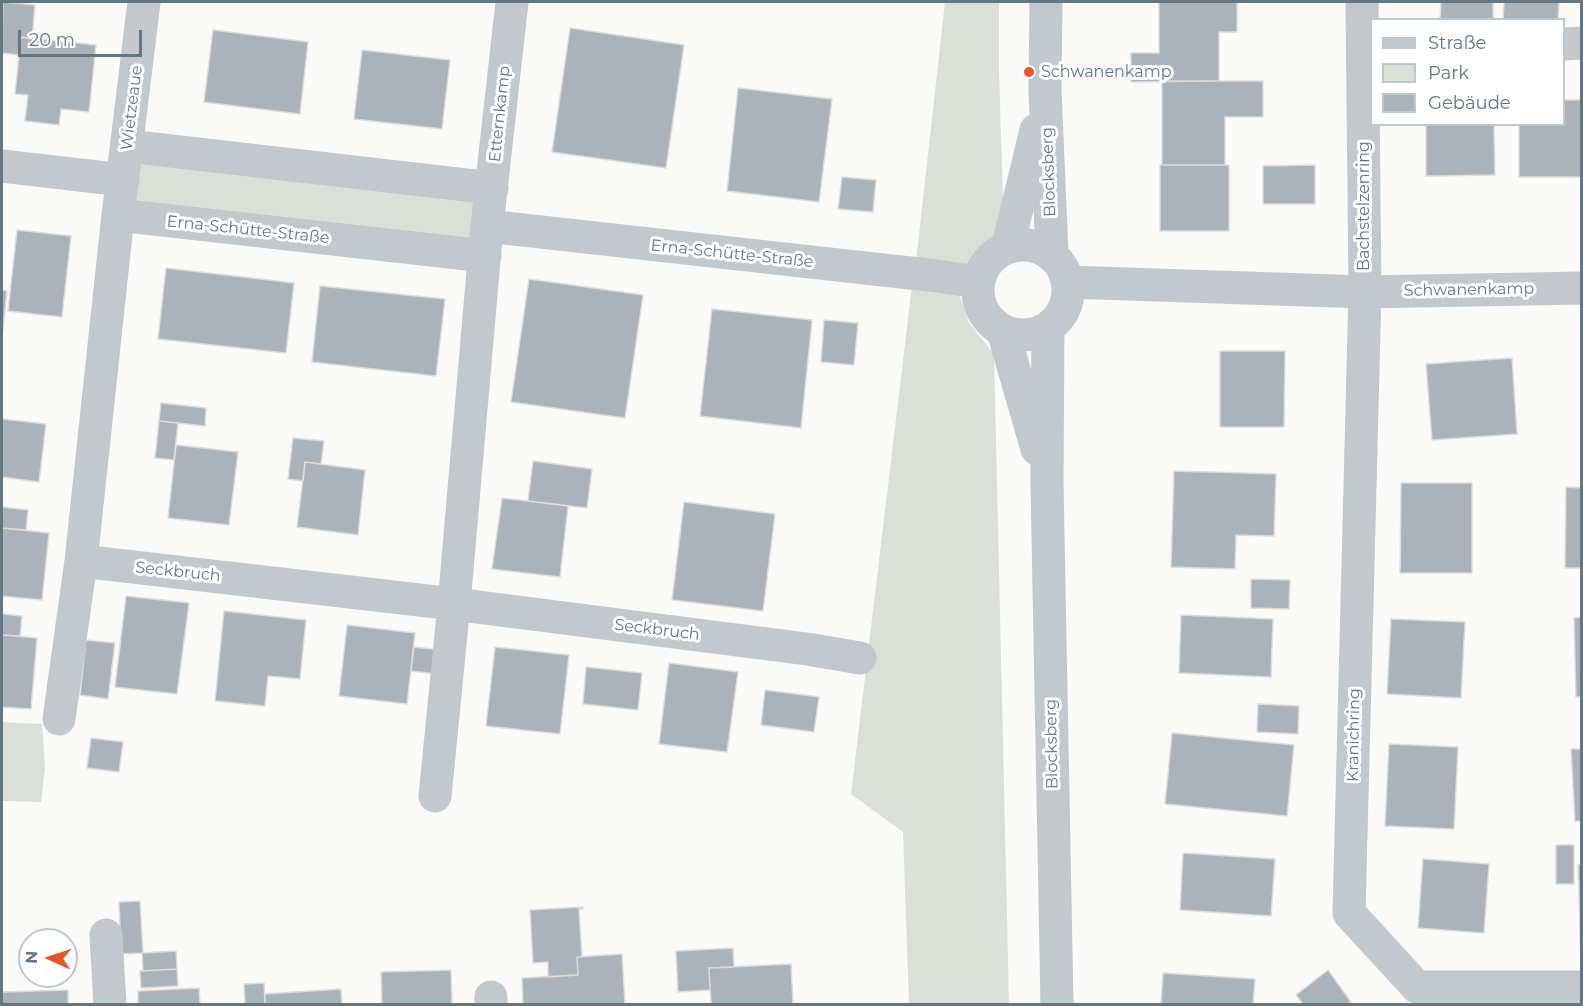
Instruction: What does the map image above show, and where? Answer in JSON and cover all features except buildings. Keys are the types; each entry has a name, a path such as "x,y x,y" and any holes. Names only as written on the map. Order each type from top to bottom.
{"street":[{"name":"Wietzeaue","path":"118,215 144,2"},
{"name":"Etternkamp","path":"486,241 512,2"},
{"name":"Blocksberg","path":"1046,2 1045,90 1060,268 1068,298 1060,317 1048,328 1047,483 1057,1005"},
{"name":"Bachstelzenring","path":"1362,2 1367,48 1365,292"},
{"path":"1565,44 1581,43"},
{"name":"Blocksberg","path":"1008,246 1045,90"},
{"path":"128,146 492,188"},
{"path":"2,166 123,180"},
{"path":"58,719 81,561 118,215"},
{"name":"Erna-Schütte-Straße","path":"118,215 937,276 977,282"},
{"path":"435,796 486,241"},
{"path":"977,282 984,266 995,254 1008,246 1025,244 1038,247 1060,268"},
{"name":"Schwanenkamp","path":"1060,268 1365,292 1581,288"},
{"name":"Blocksberg","path":"977,282 978,299 983,314 1003,332 1047,483"},
{"name":"Kranichring","path":"1365,292 1350,912 1417,987 1581,987"},
{"path":"1003,332 1018,336 1034,335 1048,328"},
{"name":"Seckbruch","path":"81,561 454,604 860,657"},
{"path":"106,935 110,1005"}],"green space":[{"path":"945,2 999,2 1004,232 978,254 968,268 916,262"},
{"path":"135,158 477,195 472,245 130,208"},
{"path":"912,286 957,288 969,323 994,354 1009,1004 909,1004 903,832 851,794"},
{"path":"2,722 42,724 45,767 41,802 2,801"}],"place":[{"name":"Schwanenkamp","path":"1029,72"}]}
